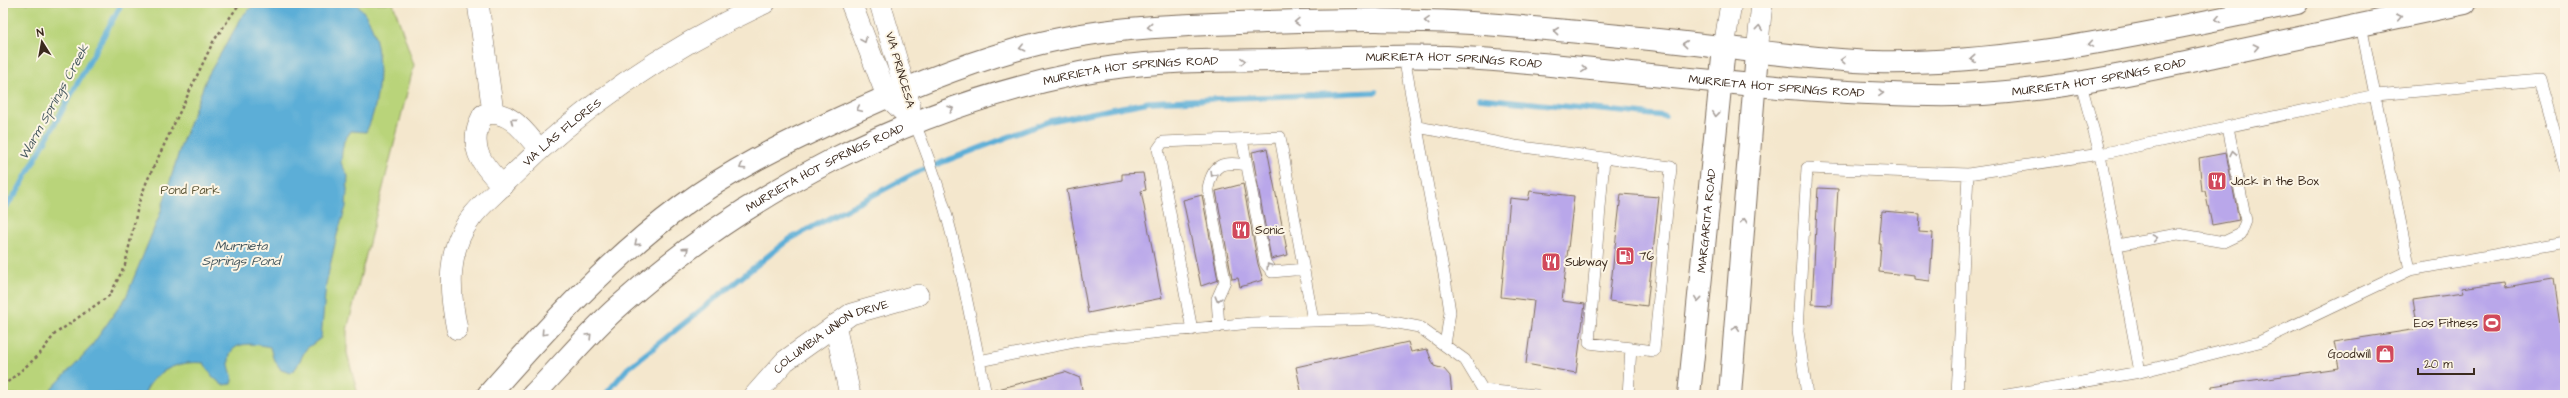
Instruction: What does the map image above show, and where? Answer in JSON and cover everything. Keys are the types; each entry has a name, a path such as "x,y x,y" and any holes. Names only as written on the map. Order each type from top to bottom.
{"main road":[{"path":"488,395 592,281 682,205 748,164 907,87 1018,49 1087,34 1189,24 1416,20 1494,24 1724,48 1757,53 1873,62 1938,61 2011,57 2112,40 2297,3"},
{"name":"MURRIETA HOT SPRINGS ROAD","path":"533,395 616,308 724,222 812,171 914,122 990,95 1084,72 1168,63 1404,57 1475,59 1755,86 1932,95 2013,92 2081,84 2465,3"},
{"name":"MARGARITA ROAD","path":"1689,395 1724,48"},
{"path":"1730,395 1757,53"}],"street":[{"path":"478,3 493,112"},
{"name":"VIA LAS FLORES","path":"457,329 450,295 451,266 459,242 470,218 539,149 588,110 682,46 765,3"},
{"name":"VIA PRINCESA","path":"851,3 886,96 914,122"},
{"name":"VIA PRINCESA","path":"880,3 907,87 914,122"},
{"path":"1724,48 1731,3"},
{"path":"1757,53 1762,3"},
{"path":"503,186 489,172 475,144 476,128 483,115 493,112 509,118 523,130 539,149"},
{"name":"COLUMBIA UNION DRIVE","path":"755,395 785,361 851,314 918,296"},
{"path":"835,325 850,395"}],"lane":[{"path":"2361,25 2410,270"},
{"path":"1404,57 1418,127 1450,312 1445,345"},
{"path":"1806,395 1798,331 1807,168 1968,174 2100,154 2376,95 2540,80 2565,169"},
{"path":"2081,84 2100,154 2140,372"},
{"path":"914,122 925,147 948,214 986,395"},
{"path":"1418,127 1515,146 1671,167 1654,351 1589,343 1604,159"},
{"path":"2117,245 2178,234 2224,242 2241,234 2246,221 2228,127"},
{"path":"1192,330 1158,149 1163,142 1280,137 1314,321"},
{"path":"1242,139 1265,263 1272,272 1304,269"},
{"path":"1219,327 1217,299 1225,281 1208,188 1211,174 1219,166 1231,162 1247,165"},
{"path":"1956,395 1968,174"},
{"path":"2007,395 2140,372 2258,342 2410,270 2565,242"},
{"path":"979,361 1079,341 1219,327 1314,321 1378,319 1420,327 1465,360 1483,392 1536,395"},
{"path":"1628,395 1631,348"}],"path":[{"path":"3,386 38,356 55,334 110,295 125,265 139,202 147,181 213,42 240,3"}],"green space":[{"name":"Pond Park","path":"3,3 393,3 414,65 347,330 347,353 358,395 3,395"}],"water":[{"name":"Murrieta Springs Pond","path":"256,3 355,3 365,14 373,29 377,46 379,64 378,83 372,118 366,132 351,131 344,141 341,163 348,176 346,207 337,235 326,284 321,338 306,349 296,368 291,373 281,370 273,358 270,347 245,344 234,349 230,353 229,364 232,378 231,384 222,385 212,376 204,363 185,363 176,365 160,374 154,379 144,395 46,395 90,348 126,297 160,214 181,145 207,77 243,15"}],"building":[{"path":"1267,149 1288,255 1271,259 1252,152"},
{"name":"Jack in the Box","path":"2226,153 2239,220 2212,225 2205,191 2202,191 2199,158"},
{"path":"1143,173 1146,190 1141,191 1162,298 1088,313 1067,190 1122,180 1122,174"},
{"path":"1243,184 1258,264 1263,280 1240,287 1238,278 1232,279 1216,191"},
{"path":"1818,188 1838,189 1831,305 1812,304"},
{"path":"1530,191 1574,196 1562,301 1585,304 1576,373 1526,364 1534,301 1501,297 1510,198 1528,200"},
{"path":"1621,194 1659,197 1647,306 1609,301"},
{"path":"1202,195 1218,280 1201,286 1183,200"},
{"path":"1882,211 1920,214 1919,232 1933,233 1930,281 1914,279 1914,276 1879,272 1881,244 1879,244"},
{"path":"2553,279 2562,338 2565,338 2565,395 2212,395 2212,386 2339,368 2334,342 2418,329 2413,300 2463,293 2461,288 2505,282 2506,287"},
{"path":"1408,342 1411,352 1427,349 1434,366 1444,369 1450,376 1452,395 1302,395 1296,367"},
{"path":"1065,372 1080,378 1083,395 994,395 994,390"}],"waterway":[{"name":"Warm Springs Creek","path":"3,210 17,192 122,3"},
{"path":"605,395 627,369 788,240 917,172 1050,121 1149,102 1376,92"},
{"path":"1479,98 1665,116"}],"place":[{"name":"Jack in the Box","path":"2217,181"},
{"name":"Sonic","path":"1241,230"},
{"name":"76","path":"1625,256"},
{"name":"Subway","path":"1551,262"},
{"name":"Eos Fitness","path":"2492,323"},
{"name":"Goodwill","path":"2385,354"}]}
